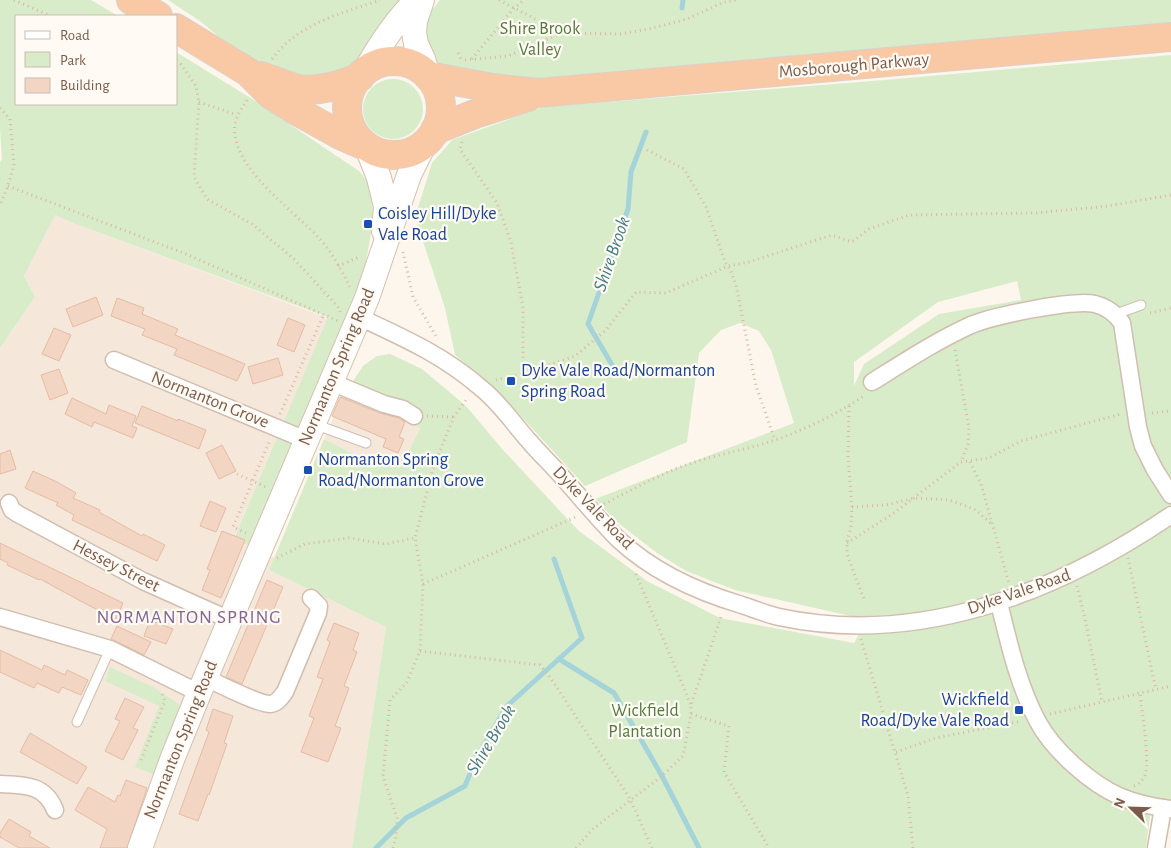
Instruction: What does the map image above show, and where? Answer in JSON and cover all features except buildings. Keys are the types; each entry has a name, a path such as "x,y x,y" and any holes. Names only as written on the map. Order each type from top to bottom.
{"highway":[{"path":"132,0 156,15"},
{"path":"178,29 256,77 288,86 316,89 341,85 362,75"},
{"name":"Mosborough Parkway","path":"428,76 492,88 538,93 1171,37"},
{"path":"256,77 270,94 340,135 365,146 381,153 397,155 408,153 429,138 440,115 440,99 434,83 420,69 401,62 391,62 371,67 362,75 350,93 348,109 349,120 354,131 365,146"},
{"name":"Mosborough Parkway","path":"429,138 475,114 538,93"}],"main road":[{"path":"362,75 389,31 417,0"},
{"path":"422,0 415,21 414,32 416,44 428,76"},
{"name":"Normanton Spring Road","path":"140,848 173,757 230,620 253,544 310,432 353,323 393,246 410,175 429,138"},
{"name":"Normanton Spring Road","path":"365,146 379,178 393,246"}],"street":[{"path":"872,386 951,335 974,324 1004,315 1080,303 1094,304 1107,308 1116,314 1122,323 1138,427 1143,446 1154,470 1171,495"},
{"name":"Dyke Vale Road","path":"353,323 435,353 480,386 620,540 655,567 691,586 727,601 778,616 826,624 876,625 913,622 954,614 1006,600 1073,574 1125,545 1171,515"},
{"name":"Normanton Grove","path":"114,360 310,432"},
{"path":"331,382 384,404 403,409 414,416"},
{"name":"Hessey Street","path":"9,503 12,510 18,514 135,577 230,620"},
{"path":"0,617 110,649 155,671 270,704 278,702 285,692 318,613 319,606 311,598"},
{"path":"1006,600 1020,679 1038,722 1050,740 1065,756 1101,785 1118,795 1138,802 1167,808 1156,848"},
{"path":"0,784 30,785 43,792 55,810"}],"lane":[{"path":"1116,314 1141,304"},
{"path":"310,432 366,443"},
{"path":"77,722 110,649"}],"path":[{"path":"14,0 49,15"},
{"path":"353,291 318,236 273,195 250,168 238,145 235,126 237,115 256,77 289,39 305,28 323,20 380,0"},
{"path":"499,0 562,33"},
{"path":"514,8 516,0"},
{"path":"472,59 514,8 524,0"},
{"path":"462,61 508,56 562,33 620,34 649,29 687,19 724,2 737,0"},
{"path":"178,63 196,86 199,102 194,178 207,200 252,224 294,259 353,323"},
{"path":"199,102 237,115"},
{"path":"0,108 10,119 14,165 0,205"},
{"path":"463,137 460,149 497,203 511,242 523,308 522,374"},
{"path":"647,150 684,170 706,207 725,262 736,285 756,386 775,440"},
{"path":"8,186 186,254 353,323"},
{"path":"393,848 396,837 397,818 383,776 390,700 407,682 420,651 423,584 415,538 434,465 454,417 480,386 575,356 605,331 636,292 666,293 728,266 749,262 832,235 852,242 869,229 909,215 1035,213 1108,206 1171,195"},
{"path":"393,246 413,297 452,365"},
{"path":"338,266 363,255"},
{"path":"1141,314 1171,308"},
{"path":"278,418 323,316"},
{"path":"847,543 914,498 961,462 968,444 969,428 951,335"},
{"path":"423,584 591,510 667,472 694,462 775,440 850,406 872,386"},
{"path":"850,406 848,457 852,507 847,554 852,572 865,602"},
{"path":"1151,413 1171,411"},
{"path":"961,462 989,458 1021,441 1123,414"},
{"path":"414,416 454,417"},
{"path":"272,435 233,527 274,560 305,544 349,538 386,544 415,538"},
{"path":"970,462 981,484 992,524 1006,600"},
{"path":"237,474 271,489"},
{"path":"852,507 886,505 914,498 949,500 974,510 992,524"},
{"path":"1125,545 1156,690"},
{"path":"644,558 634,568 691,705"},
{"path":"1073,574 1085,619 1102,702"},
{"path":"576,848 593,829 662,776 683,756 691,705 727,601"},
{"path":"855,624 908,796 913,848"},
{"path":"420,651 540,665 550,677 630,799 652,848"},
{"path":"141,760 165,701 155,671"},
{"path":"1118,795 1139,784 1144,776 1147,764 1140,694"},
{"path":"691,714 729,726 724,772 769,848"}],"shaded area":[{"path":"55,214 73,223 328,318 234,539 275,558 269,570 386,627 352,848 0,848 0,348 35,297 24,276"},
{"path":"343,396 420,428 400,468 380,459 377,465 324,439"}],"green space":[{"path":"0,0 91,0 116,15 15,15 15,105 178,105 178,53 249,97 359,171 372,188 373,221 363,279 256,549 234,539 328,317 55,215 24,276 35,297 0,348 0,162 2,159 0,129"},
{"path":"168,0 417,0 361,62 313,83 265,69"},
{"name":"Shire Brook Valley","path":"440,0 1171,0 1171,25 528,79 437,68 427,57 424,25 429,14"},
{"name":"Wickfield Plantation","path":"1171,55 1171,802 1152,800 1146,848 352,848 386,627 269,570 324,439 376,465 379,458 401,467 420,428 343,396 363,366 377,356 390,354 422,369 466,406 503,450 579,531 647,581 720,618 854,643 868,620 735,590 686,571 657,553 617,522 595,499 794,423 771,350 759,331 740,323 721,330 699,353 687,442 585,486 497,390 455,355 445,308 415,217 432,163 452,140 543,107","holes":["1017,281 1021,300 939,314 864,364 854,386 854,362 938,302"]},
{"path":"387,79 399,79 415,87 421,97 423,109 421,121 415,131 399,139 387,139 371,131 363,115 363,103 371,87"},
{"path":"110,667 153,687 179,704 180,715 157,776 135,767 159,706 105,681"}],"waterway":[{"name":"Shire Brook","path":"682,8 683,0"},
{"name":"Shire Brook","path":"615,370 588,324 628,209 631,172 646,132"},
{"name":"Shire Brook","path":"376,848 406,818 465,786 477,757 507,706 582,638 554,559"},
{"path":"559,659 614,693 662,776 699,848"}],"place":[{"name":"Coisley Hill/Dyke Vale Road","path":"368,224"},
{"name":"Dyke Vale Road/Normanton Spring Road","path":"511,381"},
{"name":"Normanton Spring Road/Normanton Grove","path":"308,470"},
{"name":"Wickfield Road/Dyke Vale Road","path":"1019,710"}],"district":[{"name":"NORMANTON SPRING","path":"189,617"}]}
